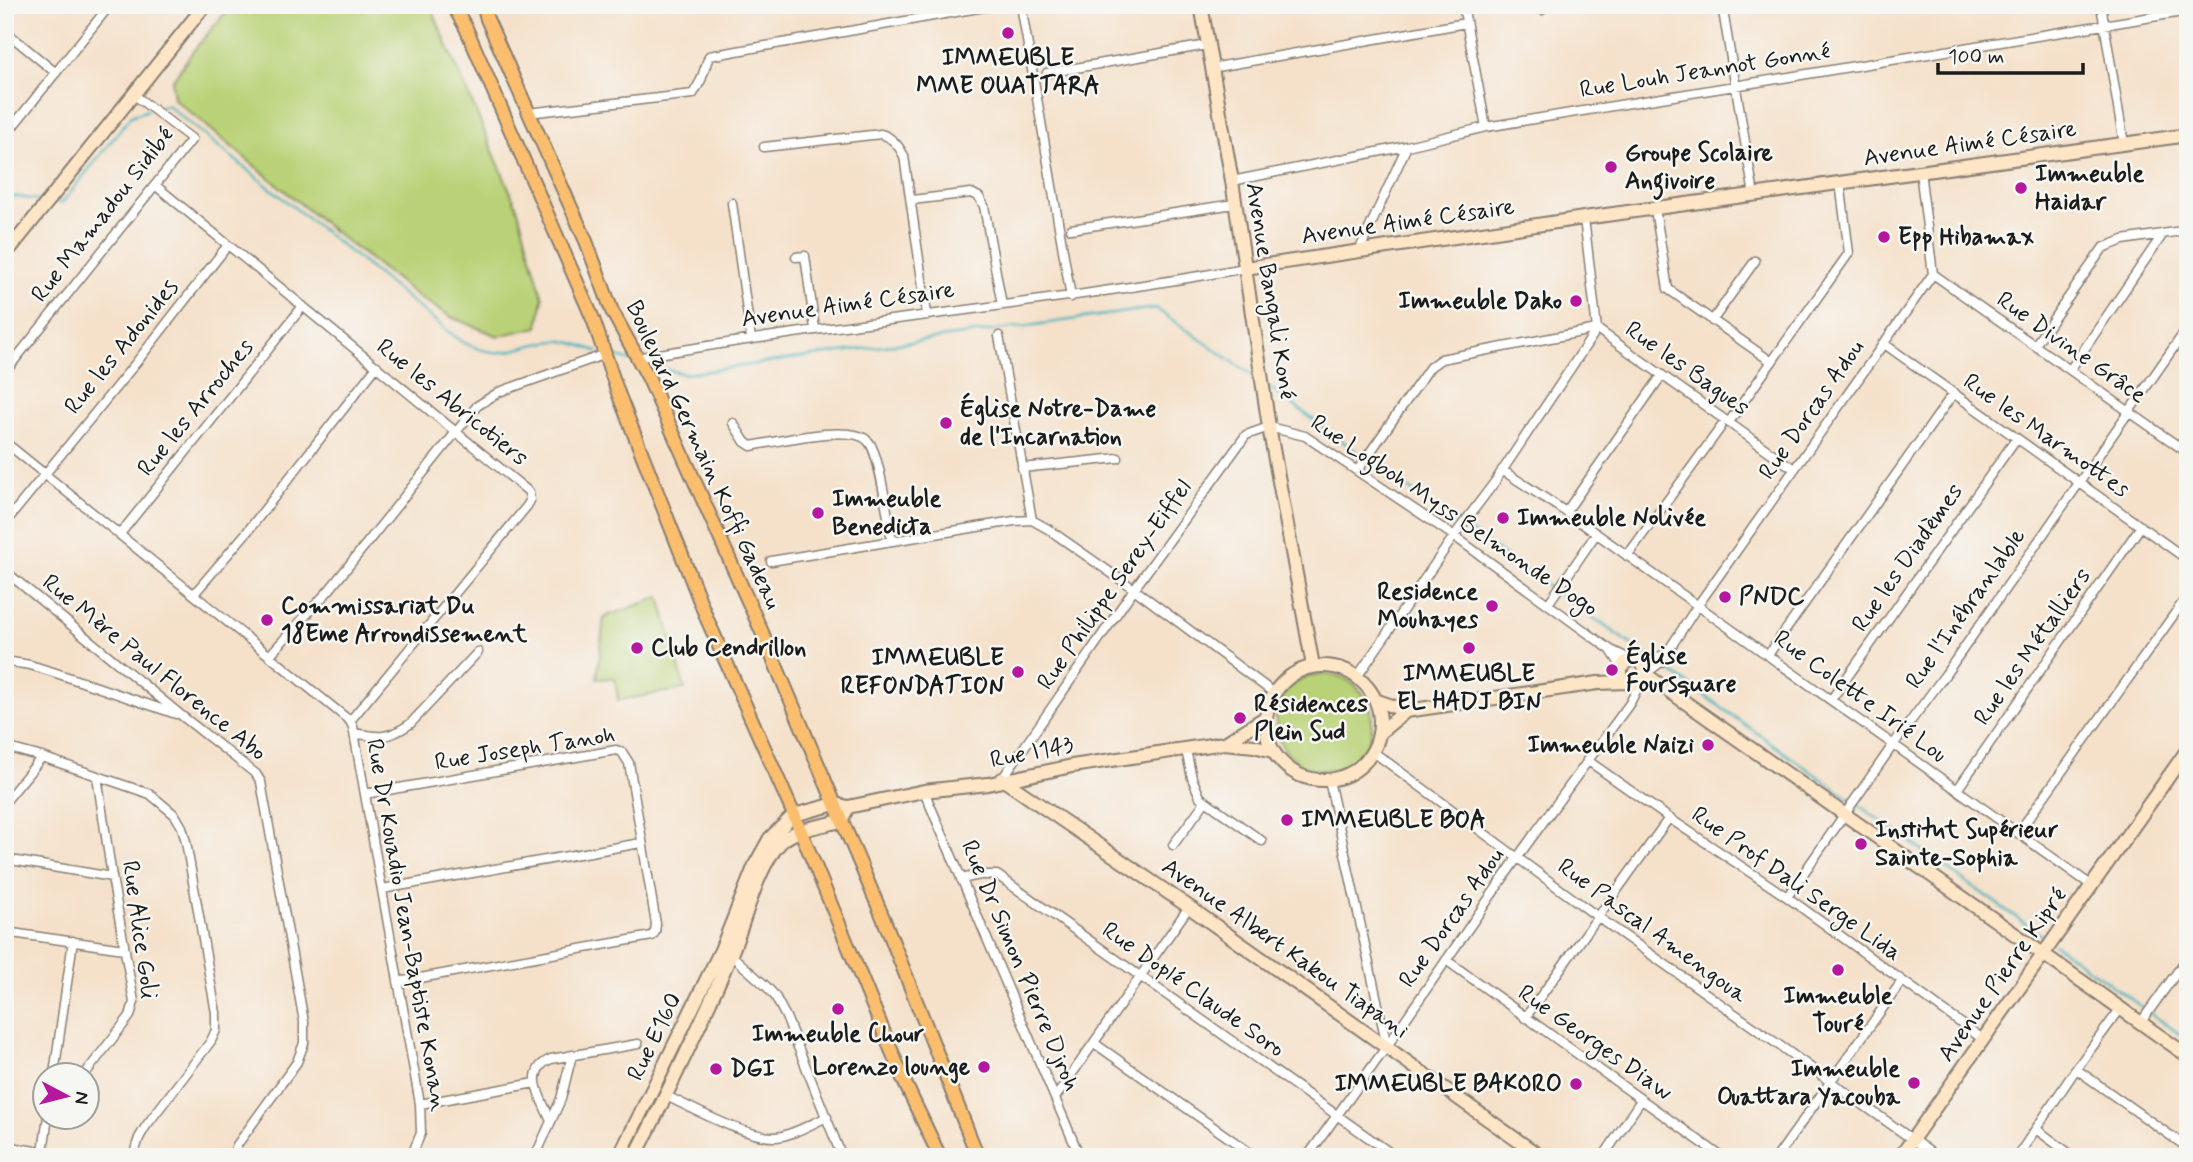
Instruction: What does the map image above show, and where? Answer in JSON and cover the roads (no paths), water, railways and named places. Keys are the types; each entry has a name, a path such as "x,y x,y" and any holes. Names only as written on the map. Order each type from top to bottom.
{"main road":[{"name":"Boulevard Germain Koffi Gadeau","path":"453,5 466,28 593,319 604,355 707,619 801,831 904,1081 940,1157"},
{"name":"Boulevard Germain Koffi Gadeau","path":"483,5 586,241 612,310 649,379 841,805 841,821 940,1056 978,1157"}],"street":[{"path":"5,136 110,5"},
{"path":"5,255 205,5"},
{"path":"528,113 693,94 709,56 995,5"},
{"path":"1021,5 1071,296"},
{"name":"Avenue Bangali Koné","path":"1201,5 1232,181 1269,427 1313,666"},
{"path":"1463,5 1486,127"},
{"path":"1722,5 1754,195"},
{"path":"2101,5 2124,144"},
{"name":"Rue Louh Jeannot Gonné","path":"1232,181 1486,127 2188,11"},
{"path":"1211,68 1466,23"},
{"path":"5,32 56,73"},
{"path":"1047,73 1207,45"},
{"name":"Rue Mamadou Sidibé","path":"5,372 192,139 133,94"},
{"path":"764,147 881,134 888,136 904,156 928,314"},
{"name":"Avenue Aimé Césaire","path":"636,358 815,329 1071,296 1584,218 2188,135"},
{"path":"1359,251 1407,145"},
{"path":"1920,171 1933,274"},
{"path":"1627,556 1772,362 1849,253 1840,182"},
{"name":"Rue les Abricotiers","path":"155,185 527,489 530,495 530,501 350,721"},
{"path":"912,200 971,194 979,197 984,206 1002,305"},
{"path":"732,202 751,339"},
{"path":"1071,229 1234,204"},
{"path":"1655,209 1668,289 1772,362"},
{"path":"1357,677 1503,470 1597,329 1584,218"},
{"path":"2035,345 2103,248 2123,240 2188,230"},
{"path":"2070,370 2163,234"},
{"name":"Rue les Adonides","path":"5,523 228,245"},
{"path":"796,257 805,256 815,329"},
{"path":"1712,321 1755,261"},
{"name":"Rue Dorcas Adou","path":"1307,1157 1517,858 1630,703 1642,668 1698,605 1933,274"},
{"name":"Rue Divine Grâce","path":"1933,274 2188,453"},
{"name":"Rue les Arroches","path":"120,534 303,306"},
{"name":"Rue l'Inébranlable","path":"1787,897 2188,327"},
{"name":"Rue les Bagues","path":"1357,471 1430,368 1441,359 1597,329 1725,424 1794,469"},
{"path":"999,336 1032,520"},
{"name":"Rue les Marmottes","path":"1883,343 2188,560"},
{"path":"269,656 354,559 477,407 499,392 604,355"},
{"path":"194,594 247,533 377,366"},
{"path":"1566,512 1662,375"},
{"path":"1768,655 1953,394"},
{"path":"733,423 745,442 751,446 832,432 848,432 866,439 877,463 892,541"},
{"name":"Rue Logboh Myss Belmonde Dogo","path":"1269,427 1305,436 1454,536 1611,650 1642,668 2188,1056"},
{"name":"Rue Philippe Serey-Eiffel","path":"1002,779 1246,435 1269,427"},
{"name":"Rue les Diadèmes","path":"1831,700 2016,439"},
{"name":"Rue Dr Kouadio Jean-Baptiste Konan","path":"5,442 350,721 420,1104 421,1133 411,1157"},
{"path":"1022,468 1118,458"},
{"name":"Rue Colette Irié Lou","path":"1503,470 1698,605 2091,885"},
{"path":"771,561 1032,520 1135,589 1274,693"},
{"name":"Rue les Métalliers","path":"1957,790 2141,526"},
{"path":"1548,604 1596,534"},
{"name":"Rue Mère Paul Florence Abo","path":"5,571 256,774 261,782 304,1022 304,1042 297,1062 237,1145 232,1157"},
{"path":"2018,833 2188,595"},
{"path":"354,733 379,737 398,732 410,724 478,652"},
{"path":"5,661 53,672 182,716"},
{"path":"1313,666 1340,668 1357,677 1375,700 1379,716 1379,733 1372,751 1362,765 1347,775 1329,780 1297,774 1283,764 1268,740 1266,717 1274,693 1290,676 1313,666"},
{"path":"1375,700 1406,711 1598,683 1642,668"},
{"path":"1379,733 1406,711"},
{"name":"Rue I143","path":"1224,743 1266,717"},
{"name":"Rue I143","path":"794,815 981,778 1002,779 1224,743 1273,751"},
{"path":"5,747 150,794 175,815 182,827 217,1023 211,1041 146,1126 133,1157"},
{"name":"Avenue Pierre Kipré","path":"1900,1157 2188,749"},
{"name":"Rue Joseph Tanoh","path":"365,794 616,750 622,752 629,763 656,924 652,936 398,982"},
{"path":"1186,750 1196,790 1205,802 1262,841"},
{"name":"Rue Pascal Amengoua","path":"1372,751 1598,918 1937,1157"},
{"path":"5,802 42,757"},
{"name":"Rue Prof Dali Serge Lida","path":"1587,760 1787,897 1984,1040"},
{"name":"Rue Alice Goli","path":"95,1060 132,1010 134,997 97,776"},
{"name":"Avenue Albert Kakou Tiapani","path":"1002,779 1387,1046 1535,1155"},
{"path":"1329,780 1387,1046"},
{"name":"Rue Dr Simon Pierre Djroh","path":"924,791 1080,1157"},
{"path":"1173,845 1205,802"},
{"name":"Rue E160","path":"619,1157 727,936 755,865 770,838 794,815"},
{"path":"1525,1018 1669,818"},
{"path":"801,831 841,821"},
{"name":"Rue E160","path":"635,1157 731,955 764,867 782,842 801,831"},
{"path":"382,889 642,843"},
{"path":"5,859 112,877"},
{"name":"Rue Doplé Claude Soro","path":"961,879 997,875 1396,1157"},
{"path":"1055,1098 1189,907"},
{"path":"5,932 124,949"},
{"path":"727,936 731,955 775,996 786,1017 842,1157"},
{"path":"56,1060 73,941"},
{"path":"2141,1022 2188,957"},
{"name":"Rue Georges Diaw","path":"1446,960 1722,1157"},
{"path":"1777,1157 1902,981"},
{"path":"2017,1157 2121,1008"},
{"path":"1094,1043 1256,1157"},
{"path":"551,1121 535,1083 536,1074 543,1062 638,1044"},
{"path":"535,1157 561,1099 572,1055"},
{"path":"2077,1069 2188,1148"},
{"path":"420,1104 535,1083"},
{"path":"666,1096 745,1131 767,1136 782,1136 827,1117"},
{"path":"1603,1157 1642,1100"},
{"path":"2036,1129 2074,1157"},
{"path":"43,1152 47,1130"},
{"path":"5,1146 71,1157"}],"waterway":[{"path":"155,108 167,105 459,340 487,351 498,352 560,341 598,351"},
{"path":"54,202 62,203 131,116 148,110"},
{"path":"5,195 44,201"},
{"path":"648,365 685,374 1155,308 1258,379"},
{"path":"611,355 635,362"},
{"path":"1269,387 1376,466 1649,657"},
{"path":"1660,664 2048,940"},
{"path":"2054,944 2188,1040"}],"place":[{"name":"IMMEUBLE MME OUATTARA","path":"1008,33"},
{"name":"Groupe Scolaire Angivoire","path":"1611,167"},
{"name":"Immeuble Haidar","path":"2021,188"},
{"name":"Epp Hibamax","path":"1884,237"},
{"name":"Immeuble Dako","path":"1576,301"},
{"name":"Église Notre-Dame de l'Incarnation","path":"946,423"},
{"name":"Immeuble Benedicta","path":"818,513"},
{"name":"Immeuble Nolivée","path":"1503,518"},
{"name":"PNDC","path":"1725,597"},
{"name":"Residence Mouhayes","path":"1492,606"},
{"name":"Commissariat Du 18Eme Arrondissement","path":"267,620"},
{"name":"Club Cendrillon","path":"637,648"},
{"name":"IMMEUBLE EL HADJ BIN","path":"1469,648"},
{"name":"Église Foursquare","path":"1612,670"},
{"name":"IMMEUBLE REFONDATION","path":"1018,672"},
{"name":"Résidences Plein Sud","path":"1240,718"},
{"name":"Immeuble Naizi","path":"1708,745"},
{"name":"IMMEUBLE BOA","path":"1287,820"},
{"name":"Institut Supérieur Sainte-Sophia","path":"1861,844"},
{"name":"Immeuble Touré","path":"1838,970"},
{"name":"Immeuble Chour","path":"838,1009"},
{"name":"Lorenzo lounge","path":"984,1067"},
{"name":"DGI","path":"716,1069"},
{"name":"Immeuble Ouattara Yacouba","path":"1914,1083"},
{"name":"IMMEUBLE BAKORO","path":"1576,1084"}]}
